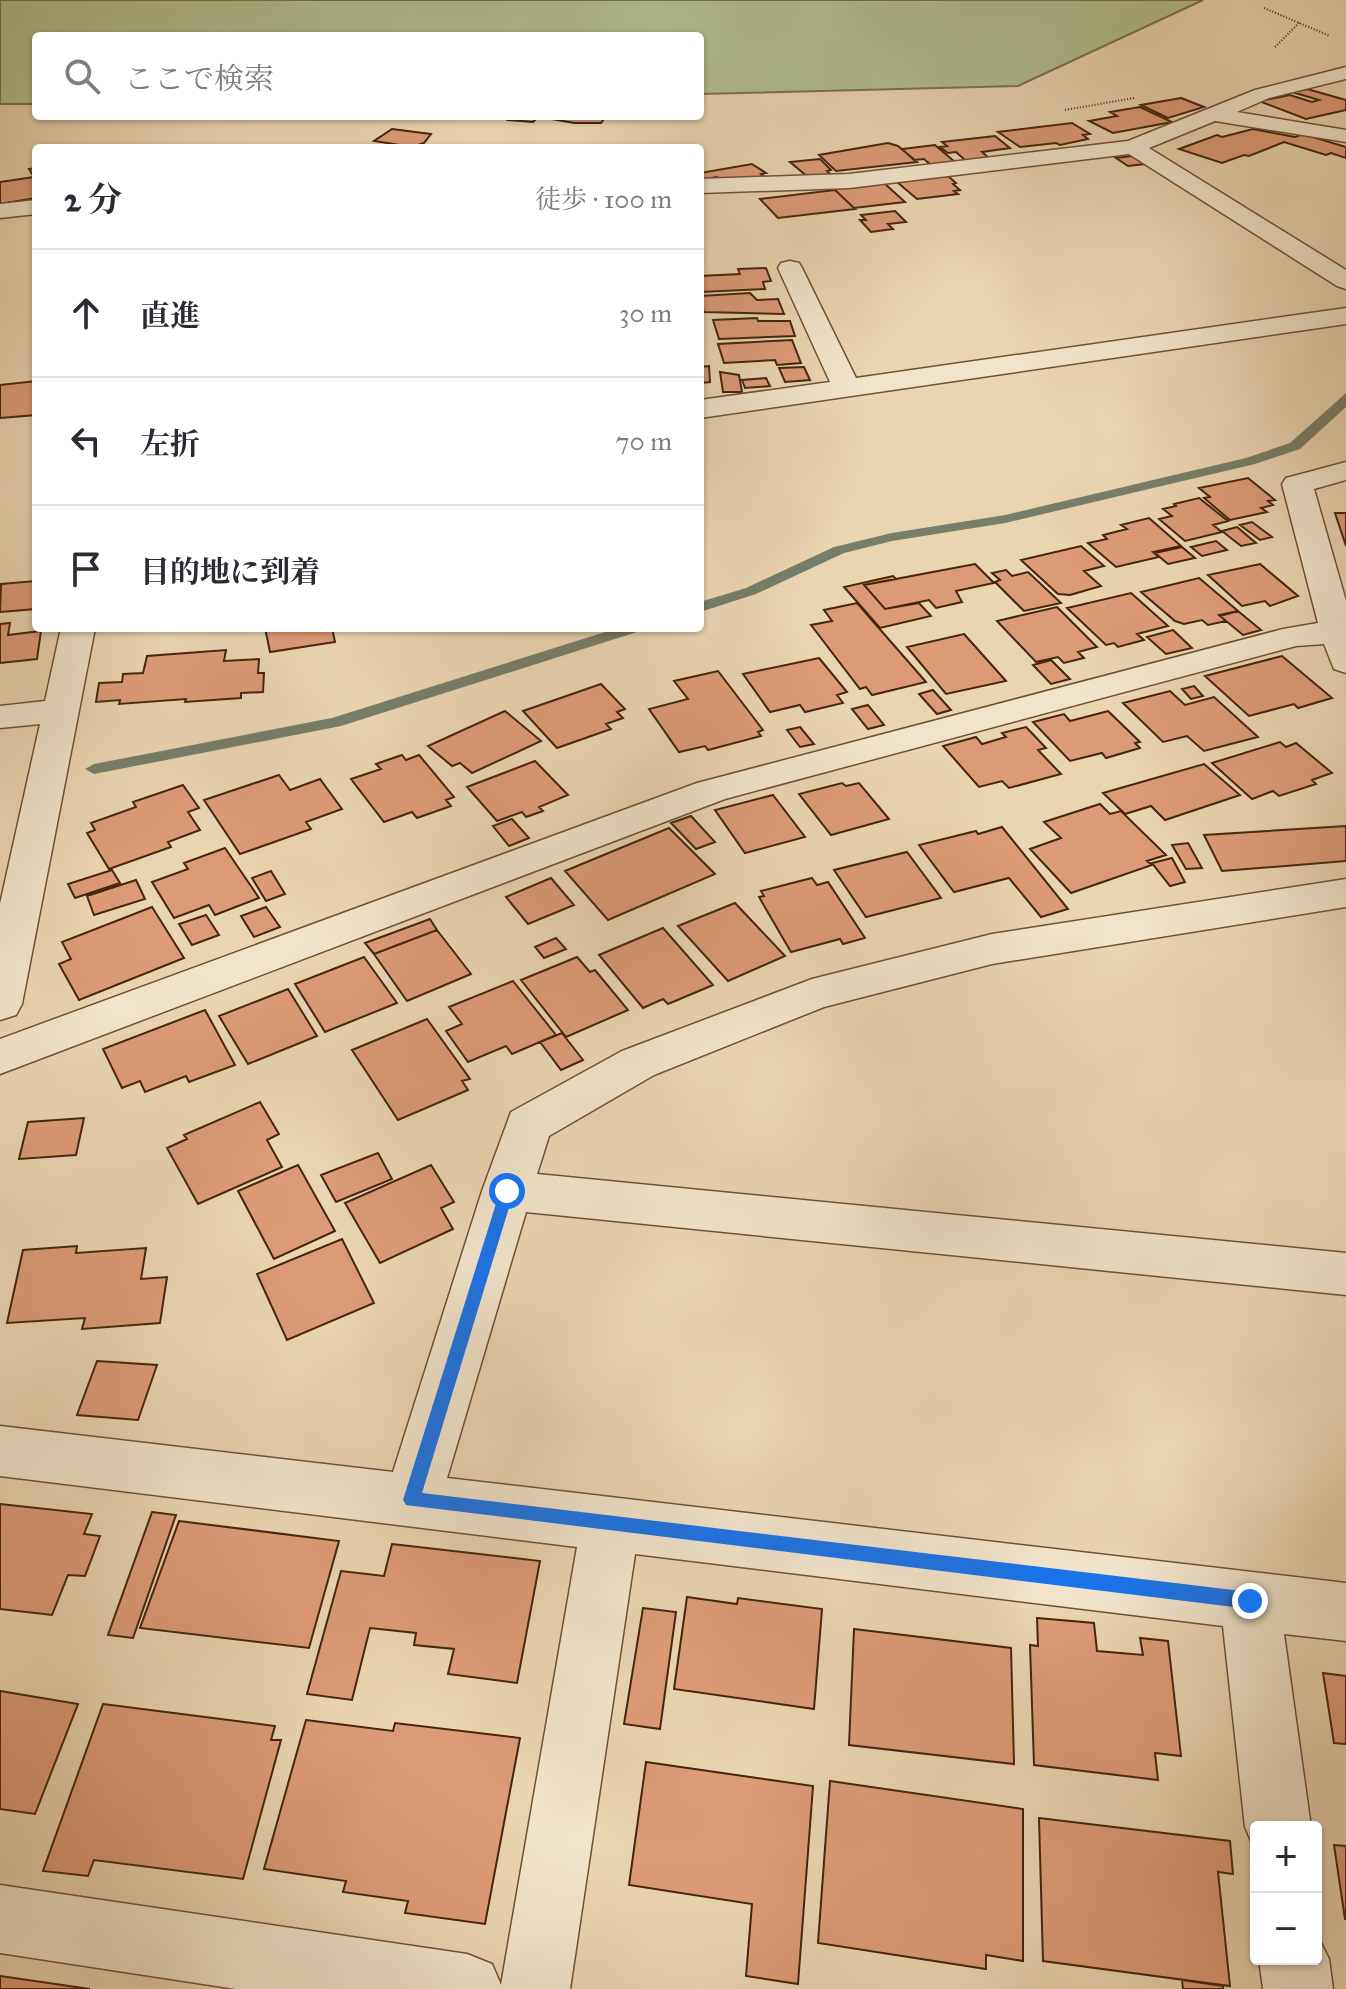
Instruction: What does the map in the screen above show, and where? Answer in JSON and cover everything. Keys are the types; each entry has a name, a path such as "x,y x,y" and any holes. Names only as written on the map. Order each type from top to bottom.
{"street":[{"path":"704,186 816,184 1133,147 1262,94 1346,73"},
{"path":"1210,114 1346,136"},
{"path":"1133,147 1346,281"},
{"path":"0,211 32,207"},
{"path":"790,268 847,388"},
{"path":"704,408 1346,316"},
{"path":"1297,484 1346,471"},
{"path":"1297,484 1346,488"},
{"path":"0,1057 711,791 1295,636 1343,641 1297,484"},
{"path":"0,1004 8,920 77,632"},
{"path":"0,717 59,711"},
{"path":"412,1500 528,1125 638,1063 812,995 992,949 1346,893"},
{"path":"507,1191 1346,1274"},
{"path":"0,1451 1346,1612"},
{"path":"535,1989 610,1524"},
{"path":"1250,1601 1277,1821"},
{"path":"0,1919 467,1989"},
{"path":"1295,1965 1298,1989"}],"path":[{"path":"1264,8 1334,37"},
{"path":"1272,50 1299,23"},
{"path":"1064,110 1134,98"}],"green space":[{"path":"0,0 1203,0 1018,86 704,94 704,32 32,32 32,104 0,104"}],"building":[{"path":"1307,89 1346,100 1346,110 1306,119 1259,101 1290,95 1312,102 1319,100 1292,92"},
{"path":"1181,98 1204,107 1168,118 1141,105"},
{"path":"1140,107 1172,122 1113,133 1089,121 1117,116 1110,112"},
{"path":"557,120 603,120 601,123"},
{"path":"1072,123 1090,134 1083,135 1088,139 1060,145 1020,147 998,132"},
{"path":"392,129 431,134 421,144 374,141"},
{"path":"1253,129 1295,137 1303,134 1346,147 1346,158 1284,142 1222,163 1179,149 1217,135 1222,137"},
{"path":"995,136 1010,148 982,152 989,158 966,161 956,152 948,153 940,147 947,146 942,142"},
{"path":"888,143 898,146 917,162 836,171 819,155"},
{"path":"935,145 955,162 931,165 924,159 914,160 902,149"},
{"path":"1132,156 1145,164 1128,166 1116,158"},
{"path":"820,159 831,170 827,171 832,176 809,178 790,162"},
{"path":"752,164 766,173 761,174 769,180 724,182 717,177 704,179 704,172"},
{"path":"948,176 960,190 954,191 958,194 917,199 897,182"},
{"path":"32,177 32,199 0,204 0,182"},
{"path":"884,183 905,202 854,208 834,189"},
{"path":"835,190 855,209 778,218 760,199"},
{"path":"895,211 906,222 888,224 893,229 871,232 860,220 866,220 861,215"},
{"path":"766,268 771,281 763,282 765,289 704,292 704,276 740,274 738,269"},
{"path":"750,293 757,300 778,299 784,314 704,312 704,296"},
{"path":"757,318 758,321 790,321 795,336 719,339 713,320"},
{"path":"792,340 801,363 777,365 775,360 724,363 718,344"},
{"path":"709,366 710,382 704,383 704,367"},
{"path":"804,367 810,380 785,382 779,368"},
{"path":"720,372 739,375 742,392 723,392"},
{"path":"766,378 770,386 745,388 742,380"},
{"path":"32,381 32,415 0,418 0,385"},
{"path":"1248,478 1275,500 1268,501 1273,505 1261,508 1267,512 1230,520 1204,498 1210,497 1199,488"},
{"path":"1199,498 1228,521 1213,525 1222,532 1185,541 1159,519 1172,516 1163,509"},
{"path":"1335,513 1346,513 1346,546"},
{"path":"1149,518 1181,546 1153,552 1159,557 1116,567 1088,543 1107,539 1103,535 1127,529 1121,525"},
{"path":"1252,522 1272,537 1260,540 1240,525"},
{"path":"1237,527 1256,543 1241,546 1222,531"},
{"path":"1216,541 1227,550 1202,556 1191,547"},
{"path":"1081,546 1104,566 1084,571 1101,586 1070,595 1058,594 1021,560"},
{"path":"1182,547 1195,558 1168,564 1155,553"},
{"path":"975,564 994,583 956,591 962,602 936,608 929,600 885,609 864,585"},
{"path":"1260,564 1298,596 1270,606 1265,601 1242,606 1208,575"},
{"path":"1006,570 1012,576 1028,572 1061,603 1024,611 995,582 1000,580 992,573"},
{"path":"893,576 896,579 864,585 885,609 919,603 931,616 880,628 844,587"},
{"path":"1199,578 1238,611 1219,615 1226,621 1208,625 1202,620 1184,624 1175,621 1141,592"},
{"path":"32,581 32,609 0,612 1,584"},
{"path":"1131,593 1168,626 1137,634 1144,640 1118,647 1114,643 1106,645 1067,608"},
{"path":"857,603 926,682 872,695 866,687 860,689 811,625 832,621 824,610"},
{"path":"1057,607 1097,647 1078,652 1084,658 1064,663 1058,657 1036,662 997,621"},
{"path":"1238,611 1261,630 1243,635 1220,616"},
{"path":"10,623 8,635 41,632 37,659 0,663 0,624"},
{"path":"1173,630 1192,648 1166,654 1147,637"},
{"path":"266,632 333,632 335,642 270,652"},
{"path":"964,634 1006,681 946,694 907,647"},
{"path":"226,650 224,661 259,659 258,673 264,673 263,692 241,693 241,698 185,702 186,699 119,704 120,700 96,702 99,683 122,682 123,674 143,673 147,656"},
{"path":"1282,656 1332,698 1298,708 1294,704 1249,716 1205,676"},
{"path":"819,658 847,692 837,695 843,703 805,712 800,705 770,712 743,674"},
{"path":"1051,660 1070,679 1051,684 1033,665"},
{"path":"718,671 763,730 758,732 761,736 708,750 705,746 679,752 649,709 688,699 674,681"},
{"path":"601,684 625,709 617,712 623,718 606,724 611,729 557,748 523,711"},
{"path":"1194,686 1203,696 1191,699 1182,689"},
{"path":"933,690 951,710 937,714 919,694"},
{"path":"1170,691 1185,705 1214,697 1258,737 1204,751 1187,736 1163,742 1123,703"},
{"path":"868,705 884,725 868,729 852,709"},
{"path":"505,711 541,741 472,773 460,763 452,766 428,746"},
{"path":"1108,711 1140,742 1135,743 1140,748 1106,758 1102,753 1070,761 1033,722 1064,714 1070,721"},
{"path":"800,727 814,744 800,747 787,730"},
{"path":"1026,727 1046,748 1038,750 1061,774 1009,788 1002,781 979,787 943,746 976,737 982,744 1006,737 1002,733"},
{"path":"1280,742 1286,747 1296,743 1332,773 1312,780 1316,784 1279,796 1273,791 1252,799 1212,763"},
{"path":"402,755 406,760 419,755 454,797 446,800 451,806 417,818 412,812 384,822 351,779 381,769 376,764"},
{"path":"535,761 568,795 539,807 543,811 526,817 522,812 497,821 467,787"},
{"path":"1204,764 1240,795 1165,820 1151,806 1125,814 1103,793"},
{"path":"279,775 290,790 320,779 342,809 306,822 311,829 240,854 204,800"},
{"path":"842,783 846,786 859,783 889,819 831,835 799,794"},
{"path":"183,785 199,808 188,812 200,830 168,842 171,847 109,869 87,833 95,830 91,823 136,807 133,802"},
{"path":"773,795 805,837 745,853 715,810"},
{"path":"1100,804 1110,814 1121,811 1166,855 1147,861 1152,865 1071,893 1030,849 1061,838 1044,822"},
{"path":"691,816 715,842 696,849 671,823"},
{"path":"512,819 529,838 509,846 493,826"},
{"path":"1346,826 1346,861 1222,871 1204,835"},
{"path":"1002,827 1068,909 1041,917 1009,878 954,892 919,845"},
{"path":"669,828 715,874 608,920 565,871"},
{"path":"1188,843 1202,868 1186,869 1172,845"},
{"path":"225,848 259,898 215,915 209,905 174,918 152,882 188,869 184,863"},
{"path":"907,852 941,898 866,917 834,870"},
{"path":"1172,858 1185,882 1170,886 1152,863"},
{"path":"112,870 120,883 75,898 68,884"},
{"path":"271,871 285,894 266,901 252,878"},
{"path":"551,878 574,905 528,924 506,897"},
{"path":"812,878 817,885 828,882 865,938 843,944 840,939 791,952 759,897 764,896 761,891"},
{"path":"136,880 145,899 94,915 87,896"},
{"path":"735,903 785,956 728,981 678,926"},
{"path":"152,907 184,958 79,1000 59,964 71,959 62,942"},
{"path":"266,907 280,927 254,937 241,916"},
{"path":"206,915 219,935 192,945 179,924"},
{"path":"430,919 437,930 374,954 365,943"},
{"path":"663,928 713,985 668,1004 663,999 643,1008 599,955"},
{"path":"437,930 471,974 407,1001 374,954"},
{"path":"556,938 566,949 544,958 535,947"},
{"path":"364,957 397,1003 325,1032 295,984"},
{"path":"577,957 590,972 595,970 628,1010 566,1037 521,980"},
{"path":"513,981 556,1035 512,1054 506,1046 468,1062 446,1031 462,1024 449,1007"},
{"path":"288,989 317,1036 248,1064 219,1016"},
{"path":"205,1010 235,1065 189,1082 186,1076 145,1092 140,1081 122,1088 103,1049"},
{"path":"427,1019 470,1079 462,1081 468,1090 398,1120 352,1050"},
{"path":"562,1033 583,1060 561,1070 540,1042"},
{"path":"260,1102 279,1134 267,1140 282,1167 198,1204 167,1148 187,1139 184,1135"},
{"path":"84,1118 76,1155 19,1159 28,1122"},
{"path":"378,1153 392,1179 336,1202 321,1175"},
{"path":"298,1165 335,1231 274,1259 238,1191"},
{"path":"431,1165 454,1202 441,1208 453,1229 380,1263 345,1203"},
{"path":"342,1239 374,1303 287,1340 257,1274"},
{"path":"77,1246 76,1253 146,1248 141,1279 167,1277 160,1323 82,1329 85,1318 7,1323 23,1250"},
{"path":"97,1361 157,1365 138,1420 77,1415"},
{"path":"0,1504 92,1514 84,1534 100,1536 85,1576 68,1575 52,1615 0,1609"},
{"path":"152,1512 176,1515 133,1638 108,1635"},
{"path":"179,1521 339,1541 309,1648 140,1628"},
{"path":"392,1544 540,1561 517,1683 448,1674 454,1649 414,1645 416,1633 370,1628 352,1700 307,1694 341,1571 384,1576"},
{"path":"687,1597 737,1604 738,1598 822,1609 814,1709 674,1689"},
{"path":"643,1608 676,1612 660,1729 624,1724"},
{"path":"1037,1618 1094,1623 1097,1651 1143,1655 1140,1638 1168,1641 1181,1756 1155,1753 1158,1780 1034,1765 1030,1645 1038,1646"},
{"path":"854,1629 1011,1648 1014,1764 849,1745"},
{"path":"1323,1673 1346,1676 1346,1744 1334,1743"},
{"path":"0,1691 78,1704 35,1814 0,1809"},
{"path":"103,1704 275,1726 271,1740 281,1740 243,1879 94,1860 88,1876 43,1871"},
{"path":"306,1720 393,1731 395,1723 520,1738 485,1924 405,1913 408,1901 343,1892 346,1881 264,1869"},
{"path":"646,1762 813,1786 798,1984 746,1976 752,1904 629,1885"},
{"path":"830,1781 1023,1809 1023,1961 986,1955 986,1969 818,1943"},
{"path":"1039,1818 1230,1841 1233,1874 1218,1872 1230,1986 1043,1961"},
{"path":"1334,1845 1346,1846 1346,1919 1345,1919"},
{"path":"0,1976 90,1989 0,1989"},
{"path":"1182,1980 1223,1986 1223,1989 1183,1989"}],"waterway":[{"path":"704,606 751,591 839,550 892,537 1005,519 1250,461 1295,446 1346,397"},
{"path":"94,769 335,722 621,632"}],"route":[{"path":"507,1191 412,1500 1250,1601"}]}
